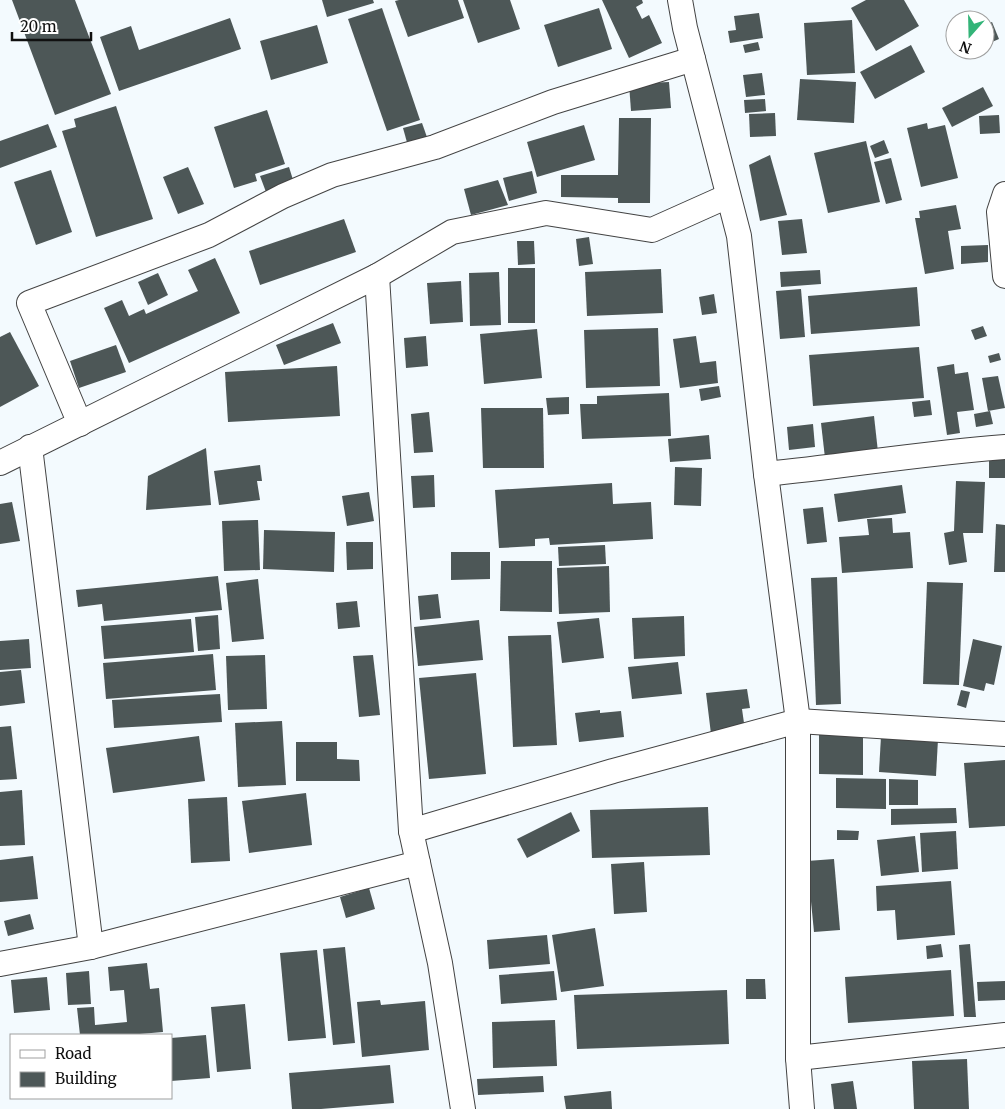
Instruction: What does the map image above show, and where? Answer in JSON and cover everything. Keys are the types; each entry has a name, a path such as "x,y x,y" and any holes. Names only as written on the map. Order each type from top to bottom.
{"street":[{"path":"680,0 738,236 798,721 798,1058 802,1109"},
{"path":"80,424 29,303 209,235 282,196 332,174 435,147 553,102 693,59"},
{"path":"1005,194 998,212 1005,276"},
{"path":"0,463 377,276 452,232 546,213 652,230 728,196"},
{"path":"377,276 411,830 440,963 464,1109"},
{"path":"30,447 91,947"},
{"path":"766,474 834,468 934,452 1005,447"},
{"path":"411,830 613,771 798,721 1005,734"},
{"path":"0,964 91,947 418,863"},
{"path":"798,1058 1005,1035"}],"building":[{"path":"12,0 75,0 111,94 55,115"},
{"path":"322,0 373,0 374,3 327,17"},
{"path":"458,0 464,18 408,37 395,1"},
{"path":"463,0 510,0 520,29 478,43"},
{"path":"602,0 642,0 643,3 636,7 642,19 649,15 662,43 629,58"},
{"path":"866,0 904,0 919,26 876,51 851,8"},
{"path":"382,8 420,120 387,131 348,19"},
{"path":"599,8 612,49 558,67 544,25"},
{"path":"759,13 763,38 730,43 728,31 736,30 734,16"},
{"path":"230,18 241,49 119,91 100,37 131,26 139,50"},
{"path":"852,20 855,73 807,75 804,23"},
{"path":"317,25 328,63 271,80 260,41"},
{"path":"995,29 999,39 995,41"},
{"path":"758,42 760,50 745,53 743,45"},
{"path":"911,45 925,72 875,99 860,72"},
{"path":"762,73 765,95 746,97 743,75"},
{"path":"800,79 856,82 854,123 797,120"},
{"path":"669,82 671,108 631,111 629,84"},
{"path":"983,87 993,106 952,127 942,108"},
{"path":"765,99 766,111 745,113 744,100"},
{"path":"116,106 153,219 96,237 62,131 76,127 74,119"},
{"path":"267,110 285,164 255,174 257,181 234,188 214,127"},
{"path":"775,113 776,136 750,137 749,114"},
{"path":"999,115 1000,133 980,134 979,116"},
{"path":"619,118 651,118 650,203 618,203 618,198 561,197 561,175 618,175"},
{"path":"422,123 428,140 408,146 403,128"},
{"path":"927,123 928,129 945,125 958,178 921,187 907,128"},
{"path":"48,124 57,147 0,168 0,141"},
{"path":"584,125 595,160 537,177 527,142"},
{"path":"884,140 889,153 875,158 870,146"},
{"path":"866,141 880,202 828,213 814,153"},
{"path":"770,155 787,215 760,221 749,165"},
{"path":"891,158 902,200 886,204 874,162"},
{"path":"188,167 204,204 178,214 163,177"},
{"path":"289,167 294,183 266,192 260,176"},
{"path":"51,170 72,232 36,245 14,182"},
{"path":"532,171 537,193 509,201 503,178"},
{"path":"498,180 508,205 471,215 464,189"},
{"path":"956,205 961,229 948,231 954,269 925,274 915,218 920,218 919,211"},
{"path":"344,219 356,252 260,285 249,251"},
{"path":"802,219 807,253 782,255 778,221"},
{"path":"589,237 593,264 579,266 576,239"},
{"path":"517,241 534,241 535,264 518,265"},
{"path":"988,245 988,262 961,264 961,246"},
{"path":"215,258 240,313 129,363 104,308 122,300 129,316 144,309 146,314 198,291 188,270"},
{"path":"508,268 535,268 535,323 508,323"},
{"path":"661,269 663,313 587,316 585,272"},
{"path":"820,270 821,284 781,287 780,272"},
{"path":"499,272 501,325 470,326 469,273"},
{"path":"158,273 168,295 148,305 138,282"},
{"path":"461,281 463,322 430,324 427,283"},
{"path":"917,287 920,326 811,334 808,296"},
{"path":"801,289 805,337 780,339 776,291"},
{"path":"714,294 717,313 702,315 699,297"},
{"path":"333,323 341,343 284,365 276,345"},
{"path":"983,326 987,336 975,340 971,330"},
{"path":"658,328 660,386 586,388 584,330"},
{"path":"537,329 542,378 484,384 480,334"},
{"path":"10,332 39,386 0,407 0,337"},
{"path":"426,336 428,366 406,368 404,338"},
{"path":"696,336 700,363 716,361 718,383 680,388 673,339"},
{"path":"116,345 126,372 79,388 70,361"},
{"path":"919,347 924,398 813,406 809,355"},
{"path":"999,353 1001,360 990,363 988,356"},
{"path":"954,364 955,374 968,372 974,410 957,412 960,433 947,435 937,367"},
{"path":"337,366 340,416 228,422 225,372"},
{"path":"998,376 1005,408 988,411 982,378"},
{"path":"719,386 721,397 701,401 699,389"},
{"path":"669,393 671,436 582,439 580,404 597,404 597,396"},
{"path":"569,397 569,414 548,415 546,398"},
{"path":"930,400 932,415 914,417 912,402"},
{"path":"481,408 543,408 544,468 483,468"},
{"path":"990,411 993,424 976,427 974,414"},
{"path":"429,412 433,452 414,453 411,414"},
{"path":"874,416 878,452 825,458 821,423"},
{"path":"813,424 815,447 789,450 787,427"},
{"path":"709,435 711,459 670,462 668,439"},
{"path":"206,448 211,505 146,510 148,476"},
{"path":"989,452 1005,452 1005,478 989,478"},
{"path":"260,465 262,481 257,481 260,500 219,505 214,471"},
{"path":"675,467 702,468 701,506 674,505"},
{"path":"434,475 435,507 413,508 411,476"},
{"path":"956,481 985,482 983,533 963,533 967,562 949,565 944,533 954,531"},
{"path":"612,483 613,504 651,502 653,539 550,545 549,538 535,539 535,546 499,548 495,490"},
{"path":"902,485 906,513 838,522 834,494"},
{"path":"369,492 374,521 347,526 342,496"},
{"path":"12,502 20,541 0,544 0,504"},
{"path":"823,507 827,542 807,544 803,509"},
{"path":"892,518 893,533 910,532 913,568 842,573 839,537 869,535 867,519"},
{"path":"258,520 260,570 224,571 222,521"},
{"path":"996,524 1005,525 1005,572 994,572"},
{"path":"264,530 335,532 334,572 263,569"},
{"path":"346,542 373,542 373,569 347,570"},
{"path":"605,545 606,564 559,566 558,547"},
{"path":"451,552 490,552 490,579 451,580"},
{"path":"501,561 552,561 552,612 500,611"},
{"path":"609,566 610,612 559,614 557,568"},
{"path":"218,576 222,610 104,621 102,604 78,607 76,590"},
{"path":"837,577 841,704 816,705 811,578"},
{"path":"258,579 264,639 232,642 226,583"},
{"path":"927,582 963,583 959,685 923,684"},
{"path":"438,594 441,618 420,620 418,596"},
{"path":"357,601 360,627 338,629 336,603"},
{"path":"218,615 220,649 198,651 195,617"},
{"path":"684,616 685,656 634,659 632,618"},
{"path":"599,618 604,658 562,663 557,622"},
{"path":"191,619 194,652 104,659 101,626"},
{"path":"479,620 483,660 418,666 414,627"},
{"path":"551,635 557,745 513,747 508,636"},
{"path":"29,639 31,668 0,670 0,641"},
{"path":"973,639 1002,646 994,685 986,683 984,691 963,686"},
{"path":"213,654 216,690 106,699 103,663"},
{"path":"265,655 267,709 228,710 226,656"},
{"path":"373,655 380,715 359,717 353,656"},
{"path":"678,662 682,694 632,699 628,667"},
{"path":"21,670 25,703 0,706 0,672"},
{"path":"476,673 486,774 429,779 419,678"},
{"path":"747,689 750,708 742,709 745,730 711,734 706,693"},
{"path":"961,690 970,692 966,708 957,705"},
{"path":"220,694 222,722 114,728 112,700"},
{"path":"600,710 600,713 621,711 624,737 579,742 575,713"},
{"path":"282,721 286,785 238,787 235,723"},
{"path":"11,726 17,779 0,780 0,727"},
{"path":"819,730 863,730 863,775 819,774"},
{"path":"199,736 205,781 113,793 106,748"},
{"path":"881,736 938,739 936,776 879,772"},
{"path":"296,742 337,742 337,759 359,760 360,781 296,781"},
{"path":"1005,760 1005,826 969,828 964,763"},
{"path":"836,778 886,779 886,809 836,808"},
{"path":"889,779 918,780 918,805 889,805"},
{"path":"22,790 25,845 0,846 0,792"},
{"path":"306,793 312,845 249,853 242,801"},
{"path":"227,797 230,861 191,863 188,799"},
{"path":"708,807 710,855 592,858 590,810"},
{"path":"956,808 957,823 891,825 891,809"},
{"path":"571,812 580,831 527,858 517,839"},
{"path":"837,830 859,831 858,840 837,840"},
{"path":"956,831 958,869 922,872 920,833"},
{"path":"915,836 919,872 881,876 877,840"},
{"path":"33,856 38,899 0,902 0,860"},
{"path":"834,859 840,930 814,932 807,861"},
{"path":"644,862 647,912 614,914 611,864"},
{"path":"951,881 955,935 897,940 895,910 877,911 876,886"},
{"path":"369,888 375,909 346,918 340,897"},
{"path":"30,914 34,929 8,936 4,921"},
{"path":"595,928 604,986 561,992 552,935"},
{"path":"547,935 550,964 489,969 487,940"},
{"path":"941,944 943,957 927,959 926,946"},
{"path":"970,944 976,1017 964,1017 959,945"},
{"path":"345,947 355,1043 333,1045 323,949"},
{"path":"317,950 326,1038 288,1041 280,953"},
{"path":"147,963 150,989 159,988 163,1032 80,1034 77,1008 94,1007 95,1025 127,1022 124,990 110,991 108,967"},
{"path":"951,970 954,1016 848,1023 845,977"},
{"path":"89,971 91,1004 68,1005 66,973"},
{"path":"554,971 557,1000 501,1004 499,975"},
{"path":"47,977 50,1010 14,1013 11,980"},
{"path":"746,979 765,979 766,999 746,999"},
{"path":"1005,981 1005,1000 978,1001 977,982"},
{"path":"727,990 729,1044 577,1049 574,995"},
{"path":"380,1000 381,1005 425,1001 429,1050 362,1057 357,1002"},
{"path":"245,1004 251,1069 217,1072 211,1007"},
{"path":"555,1020 557,1066 493,1068 492,1022"},
{"path":"206,1035 210,1078 172,1081 172,1038"},
{"path":"967,1059 969,1109 914,1109 912,1061"},
{"path":"390,1065 394,1103 321,1109 292,1109 289,1073"},
{"path":"543,1076 544,1092 478,1095 477,1079"},
{"path":"853,1081 857,1109 834,1109 831,1084"},
{"path":"611,1091 612,1109 566,1109 564,1096"}]}
